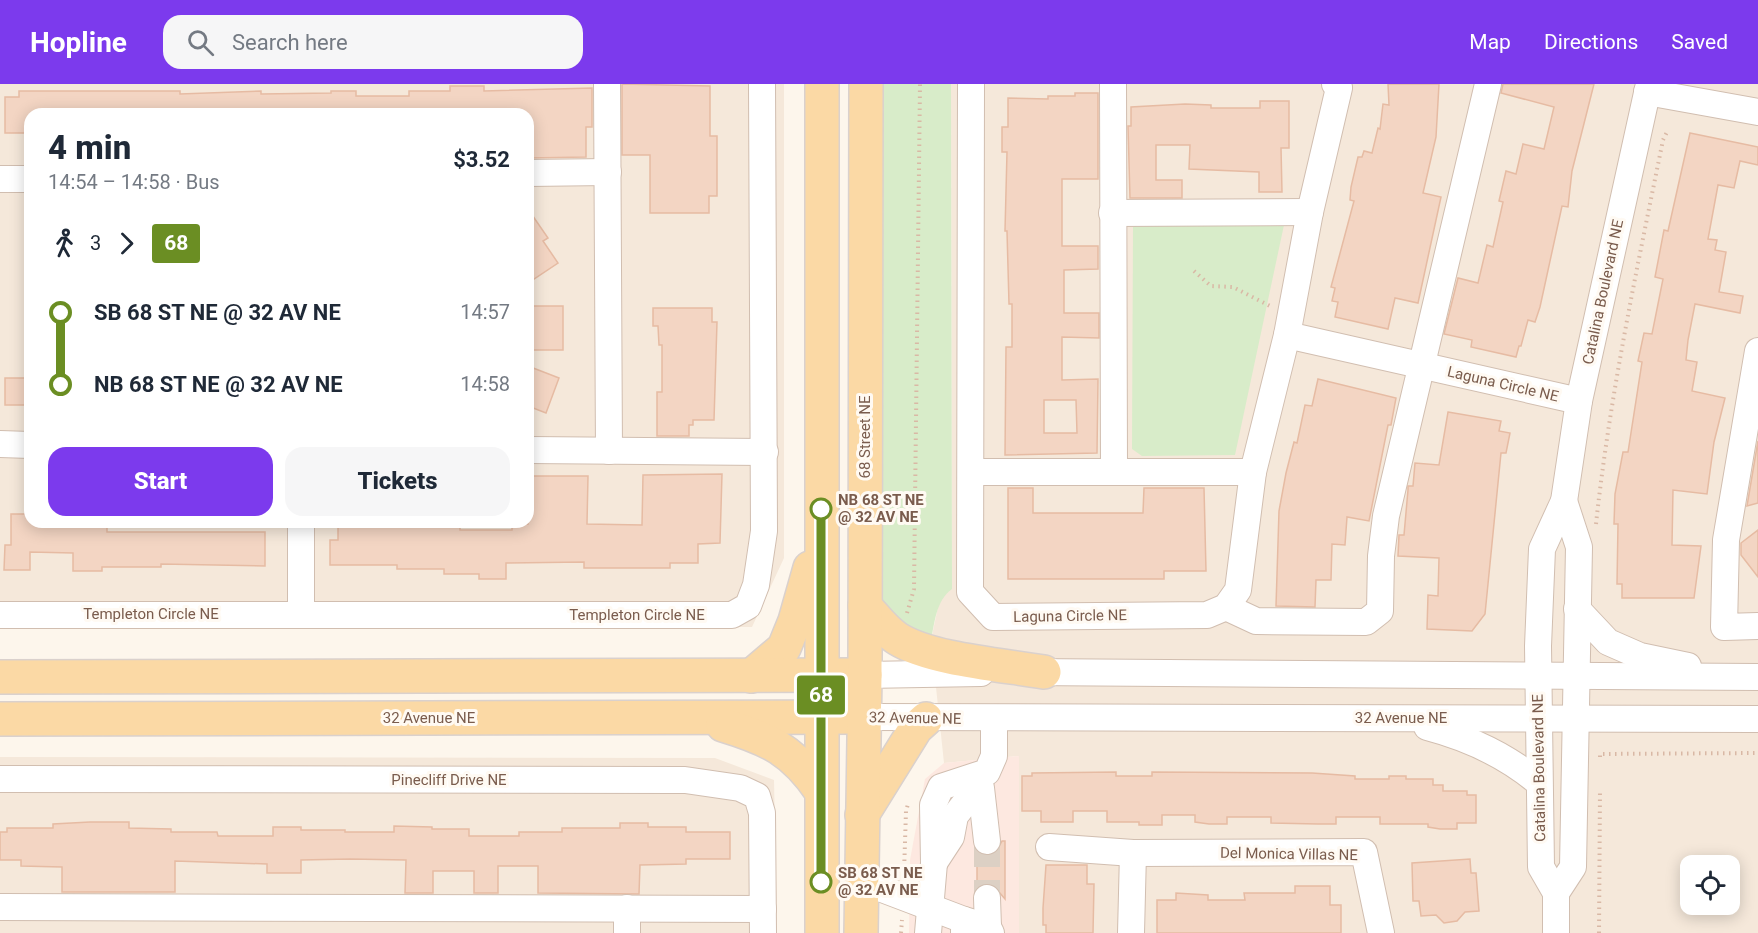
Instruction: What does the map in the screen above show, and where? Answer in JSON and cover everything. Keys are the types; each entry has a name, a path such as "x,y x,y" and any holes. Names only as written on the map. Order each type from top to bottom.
{"main road":[{"path":"822,84 822,933"},
{"name":"68 Street NE","path":"861,933 865,675 866,84"},
{"path":"751,676 784,648 795,621 821,526"},
{"path":"865,606 883,626 908,643 935,653 1044,672"},
{"path":"0,678 865,675"},
{"path":"695,717 754,734 792,755 821,791"},
{"name":"32 Avenue NE","path":"0,719 864,717"},
{"path":"861,817 916,728 926,719"}],"street":[{"path":"607,84 609,451"},
{"name":"Templeton Circle NE","path":"0,615 732,615 748,606 756,585 764,531 762,84"},
{"name":"Laguna Circle NE","path":"971,84 970,592 993,617 1207,615 1226,608"},
{"path":"1113,84 1114,471"},
{"path":"1335,84 1339,87 1310,212 1289,324 1253,472 1238,590 1226,608 1256,621 1366,622 1380,611 1381,556 1386,516 1488,84"},
{"path":"1648,88 1758,112"},
{"name":"Catalina Boulevard NE","path":"1556,933 1556,893 1541,867 1538,676 1542,549 1564,501 1579,401 1648,88"},
{"path":"534,173 608,172"},
{"path":"0,179 24,179"},
{"path":"1112,213 1310,212"},
{"name":"Laguna Circle NE","path":"1289,324 1421,366 1579,401"},
{"path":"1758,351 1725,540 1724,627 1758,626"},
{"path":"0,444 24,445"},
{"path":"534,450 765,452"},
{"path":"971,472 1253,472"},
{"name":"Catalina Boulevard NE","path":"1556,893 1573,867 1579,547 1564,501"},
{"path":"301,528 302,614"},
{"path":"1577,609 1608,642 1640,656 1746,677"},
{"path":"865,675 1044,672 1746,677"},
{"name":"32 Avenue NE","path":"864,717 926,719 1758,719"},
{"path":"1364,718 1428,727 1464,738 1507,759 1539,783"},
{"path":"987,841 981,788 994,756 994,719"},
{"path":"928,933 928,906 934,863 933,805 941,787 987,772"},
{"name":"Pinecliff Drive NE","path":"0,779 686,780 740,788 757,796 762,813 763,921"},
{"path":"934,863 951,837 955,816 965,803 982,803"},
{"name":"Del Monica Villas NE","path":"1049,847 1133,853 1364,852 1381,933"},
{"path":"1131,933 1133,853"},
{"path":"861,881 903,899 928,906 977,928 987,898"},
{"path":"0,907 627,921 763,921"}],"path":[{"path":"907,615 914,589 920,84"},
{"path":"1595,534 1609,415 1621,344 1663,141 1668,130"},
{"path":"1194,271 1210,286 1233,287 1272,307 1289,324"},
{"path":"1600,765 1600,754 1758,753"},
{"path":"1599,933 1600,777"},
{"path":"901,933 906,811 910,800"}],"shaded area":[{"path":"0,84 784,84 784,558 752,627 0,627"},
{"path":"951,84 1758,84 1758,933 1019,933 1019,756 944,763 931,640 943,595 952,588"},
{"path":"1019,756 1019,933 909,933 910,860 925,779 944,763"},
{"path":"0,757 715,758 774,780 777,933 0,933"}],"green space":[{"path":"879,84 951,84 952,589 939,605 931,640 906,631 883,609 878,585"},
{"path":"1133,225 1284,225 1235,455 1142,456 1132,449"}],"building":[{"path":"622,84 710,86 710,136 717,136 717,196 709,196 709,213 650,213 650,155 622,155"},
{"path":"1388,84 1439,84 1436,137 1423,193 1441,197 1418,303 1395,298 1388,329 1335,317 1338,302 1332,301 1335,288 1331,287 1354,201 1350,200 1351,187 1358,157 1362,157 1364,151 1372,153 1378,128 1380,129 1383,104 1389,105"},
{"path":"1503,84 1594,84 1572,171 1568,207 1562,206 1540,307 1535,322 1528,320 1516,357 1471,347 1472,340 1444,334 1458,278 1478,283 1487,245 1493,247 1503,202 1499,201 1506,171 1516,174 1523,144 1544,149 1554,107 1501,93"},
{"path":"450,86 484,86 484,91 592,88 592,127 586,127 586,157 534,158 534,108 24,108 24,133 5,133 5,97 19,97 19,91 180,91 180,94 261,91 261,94 356,91 356,96 409,96 409,91 450,91"},
{"path":"1075,93 1098,93 1098,179 1062,179 1062,246 1098,246 1098,269 1064,270 1064,313 1099,313 1099,338 1062,337 1062,380 1098,379 1097,453 1005,455 1006,347 1012,347 1012,304 1009,304 1007,231 1005,231 1007,152 1002,152 1002,127 1008,127 1008,98 1048,99 1048,96 1075,96","holes":["1044,400 1076,400 1077,433 1044,433"]},
{"path":"1260,101 1289,101 1289,148 1281,148 1282,192 1259,192 1259,172 1189,169 1190,145 1156,145 1156,180 1182,180 1182,198 1130,198 1128,126 1131,126 1131,107 1185,104 1211,105 1211,108 1260,108"},
{"path":"1690,133 1758,147 1758,165 1740,161 1734,188 1718,185 1708,239 1717,240 1715,250 1726,252 1719,292 1743,296 1740,313 1695,304 1688,340 1686,360 1697,362 1692,391 1725,398 1714,442 1707,494 1673,490 1672,545 1701,546 1694,598 1622,598 1622,584 1617,584 1618,524 1614,524 1615,494 1623,452 1628,452 1642,362 1638,361 1644,333 1652,334 1663,279 1655,277 1664,230 1668,231"},
{"path":"534,218 548,238 543,241 558,263 534,279"},
{"path":"534,306 563,306 563,350 534,350"},
{"path":"653,308 712,308 712,322 717,322 714,420 693,420 693,425 689,425 689,436 657,436 657,392 662,392 662,345 659,345 658,326 653,326"},
{"path":"534,368 559,378 546,413 534,408"},
{"path":"5,378 24,378 24,405 5,405"},
{"path":"1318,379 1396,398 1391,425 1388,425 1369,521 1347,517 1345,545 1332,544 1331,580 1316,580 1315,607 1276,606 1279,511 1286,473 1294,442 1297,443 1305,405 1312,406"},
{"path":"1448,412 1501,421 1499,431 1510,433 1506,453 1501,453 1485,614 1472,631 1427,629 1428,595 1438,596 1439,558 1398,556 1399,535 1404,535 1408,486 1413,486 1415,463 1439,465"},
{"path":"1758,441 1758,503 1747,506"},
{"path":"722,474 720,543 698,544 698,563 670,563 670,568 584,568 584,562 506,563 506,579 479,579 479,574 444,574 444,569 397,569 397,565 330,565 330,540 338,540 338,528 512,530 512,528 534,528 534,476 588,476 587,524 642,525 643,475"},
{"path":"1008,488 1033,488 1033,513 1143,513 1144,488 1204,488 1206,571 1164,571 1164,579 1008,579"},
{"path":"11,514 24,514 24,528 107,528 107,532 265,532 265,566 161,564 161,567 102,567 102,571 73,571 73,553 30,552 30,570 4,570 5,545 11,545"},
{"path":"1758,530 1758,577 1741,555 1741,543"},
{"path":"1116,772 1116,776 1152,776 1152,772 1312,773 1355,776 1355,779 1389,779 1389,776 1406,776 1406,779 1433,779 1433,785 1443,785 1443,791 1467,791 1467,795 1476,795 1476,823 1457,823 1457,829 1440,829 1428,827 1428,824 1380,824 1380,817 1336,817 1336,824 1318,824 1271,823 1271,817 1227,817 1227,824 1209,824 1195,822 1195,815 1162,815 1162,825 1139,825 1139,822 1107,822 1107,811 1073,811 1073,822 1041,822 1041,811 1022,811 1022,776 1032,776 1032,773"},
{"path":"129,822 129,828 171,829 171,832 217,832 218,836 273,836 273,827 301,827 301,830 345,830 345,832 394,832 394,826 469,829 469,836 519,836 519,832 562,832 562,828 620,828 620,823 648,823 648,827 686,827 686,832 730,832 730,859 686,859 686,864 640,865 639,894 538,893 538,866 498,866 498,893 474,893 474,871 433,871 433,893 405,893 406,860 350,859 301,860 301,873 267,873 267,864 175,861 175,892 62,892 62,867 21,866 21,860 0,860 0,832 7,832 7,828 53,828 53,824"},
{"path":"1002,841 1005,841 1005,899 993,885 986,883 977,887 977,852 988,856 995,853"},
{"path":"1470,859 1471,873 1476,873 1479,911 1465,912 1457,921 1444,923 1436,915 1421,916 1419,901 1413,901 1412,863"},
{"path":"1046,865 1087,865 1087,884 1094,884 1093,933 1046,933 1046,925 1043,925 1043,908"},
{"path":"1295,886 1330,886 1330,905 1341,905 1341,933 1157,933 1157,900 1176,900 1176,893 1208,895 1208,900 1245,900 1244,893 1295,893"}],"tunnel":[{"path":"987,841 987,898"}],"bus line":[{"name":"68","path":"821,509 821,882"}],"place":[{"name":"NB 68 ST NE @ 32 AV NE","path":"821,509"},
{"name":"SB 68 ST NE @ 32 AV NE","path":"821,882"}]}
